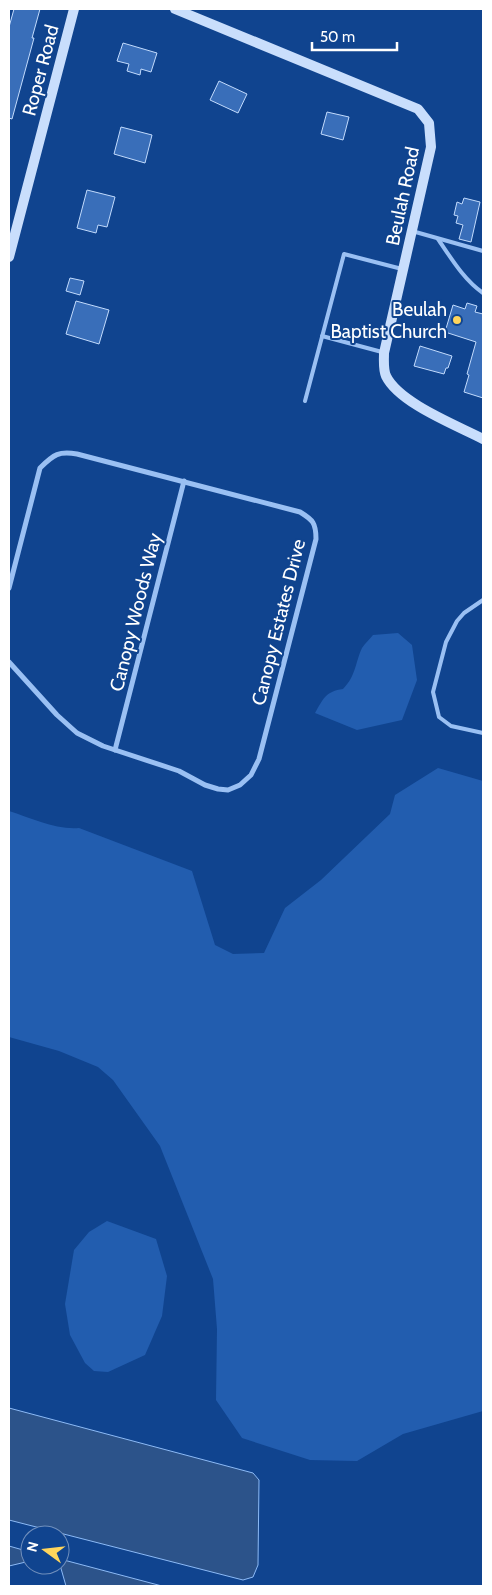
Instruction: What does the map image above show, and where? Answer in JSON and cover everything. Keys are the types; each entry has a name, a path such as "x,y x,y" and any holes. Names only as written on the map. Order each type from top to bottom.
{"street":[{"name":"Roper Road","path":"9,257 74,9"},
{"name":"Beulah Road","path":"175,9 418,109 429,123 431,147 384,353 386,375 393,387 411,403 483,439"},
{"name":"Canopy Estates Drive","path":"9,588 11,570 40,468 51,457 63,452 78,454 300,512 311,518 316,528 316,539 259,759 251,775 240,785 228,790 205,785 180,771 103,746 77,733 57,715 9,662"},
{"name":"Canopy Woods Way","path":"115,750 184,481"}],"lane":[{"path":"412,231 483,251"},
{"path":"438,238 462,273 483,293"},
{"path":"305,401 344,254 404,270"},
{"path":"322,336 384,353"},
{"path":"483,600 464,613 457,621 446,642 433,692 439,718 451,726 483,734"}],"shaded area":[{"path":"398,633 412,645 417,680 402,720 357,730 315,713 326,696 343,689 347,684 353,674 362,648 373,635"},
{"path":"438,768 483,781 483,1411 403,1434 357,1461 310,1460 242,1438 216,1400 217,1329 213,1279 160,1146 113,1080 98,1067 59,1051 9,1037 9,811 61,827 79,828 192,871 215,945 233,954 264,953 285,908 321,880 390,814 395,795"},
{"path":"107,1221 156,1239 167,1276 162,1316 145,1355 108,1372 94,1371 85,1363 70,1335 65,1304 74,1250 89,1232"},
{"path":"9,1408 253,1473 259,1480 258,1565 253,1577 243,1580 70,1536 70,1525 28,1525 9,1520"},
{"path":"9,1546 20,1549 20,1563 9,1566"},
{"path":"70,1562 162,1586 66,1586 63,1575 70,1575"}],"building":[{"path":"14,9 40,9 12,119 9,118 9,27"},
{"path":"123,43 157,53 151,72 141,69 140,75 127,71 129,64 117,61"},
{"path":"219,81 247,94 238,113 210,100"},
{"path":"327,112 349,117 343,140 321,134"},
{"path":"121,127 152,135 145,163 114,154"},
{"path":"87,190 115,197 107,227 98,225 96,233 77,228"},
{"path":"464,198 480,202 471,242 459,239 463,225 456,223 458,216 454,215 457,202 462,204"},
{"path":"70,278 84,281 80,295 66,291"},
{"path":"76,301 109,310 99,344 66,334"},
{"path":"467,303 477,306 475,312 483,314 483,398 464,392 476,342 445,332 453,305 465,309"},
{"path":"420,346 452,356 444,374 414,366"}],"place":[{"name":"Beulah Baptist Church","path":"457,320"}]}
